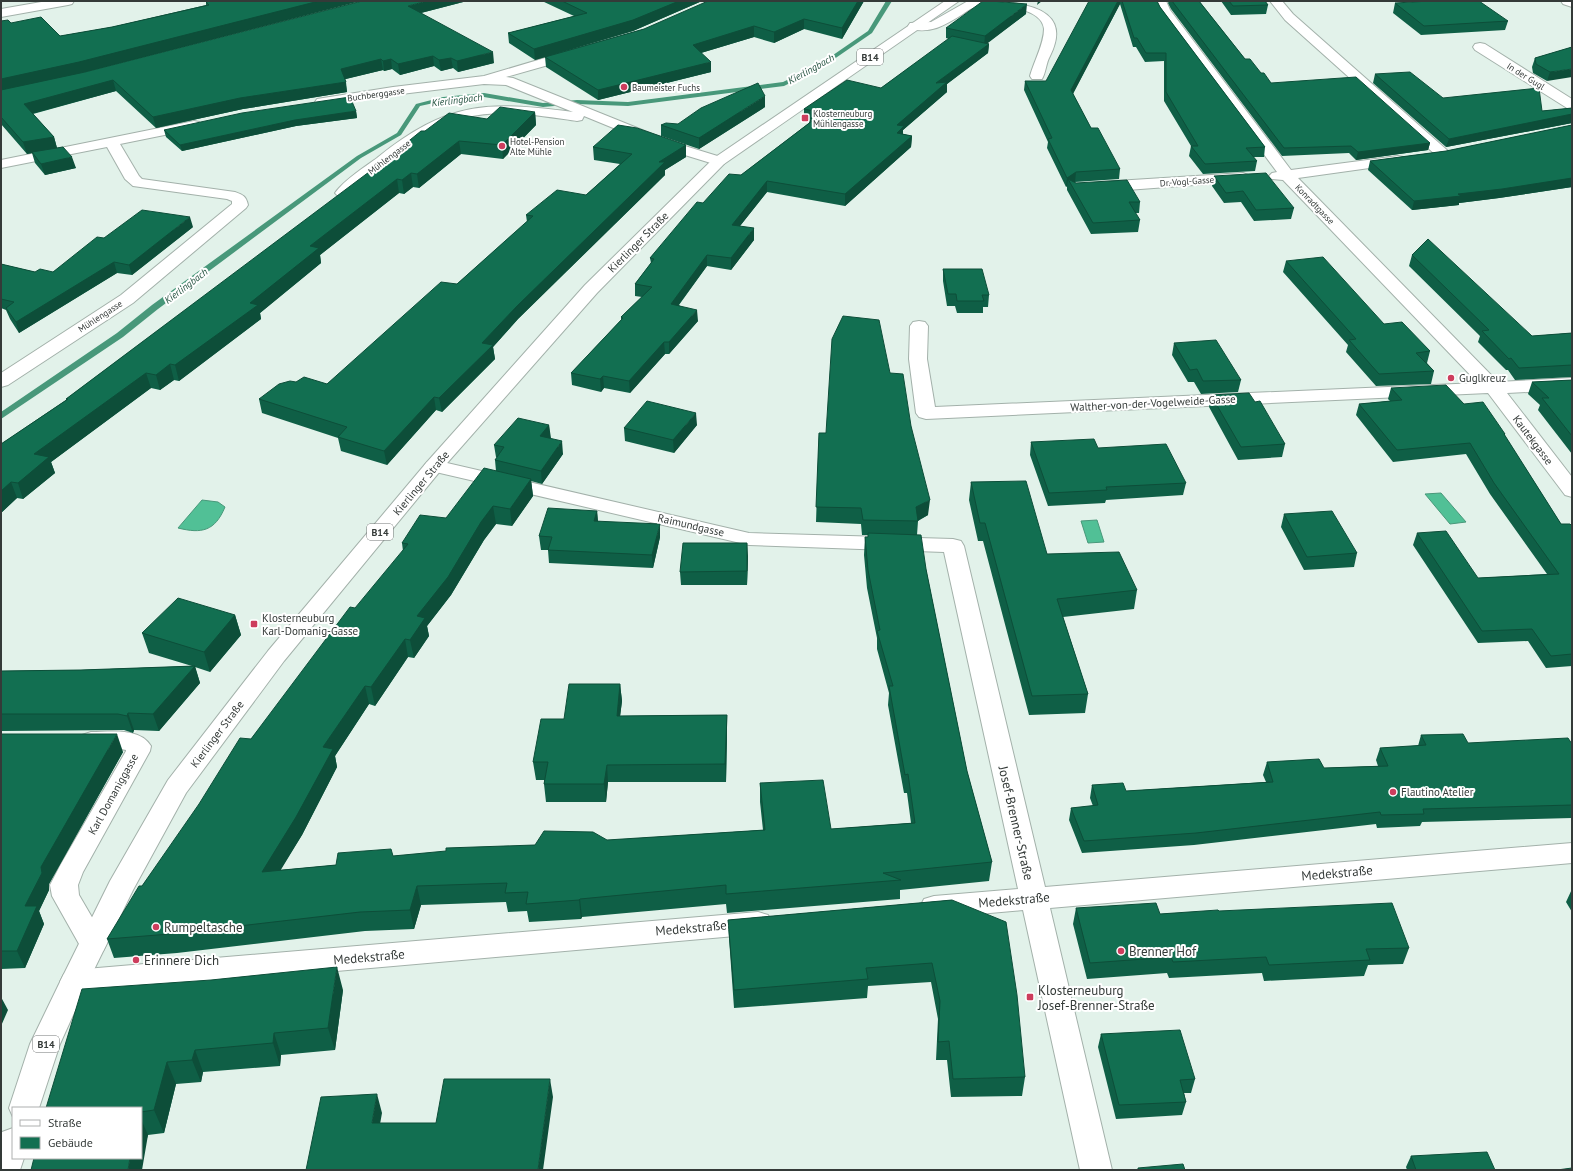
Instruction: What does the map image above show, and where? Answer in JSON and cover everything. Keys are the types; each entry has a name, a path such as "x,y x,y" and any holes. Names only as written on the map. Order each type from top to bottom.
{"street":[{"path":"1,13 68,1"},
{"name":"Kierlinger Straße","path":"24,1107 46,1044 92,943 120,888 177,787 276,656 434,466 592,289 719,161 914,26 953,1"},
{"name":"Konradtgasse","path":"1160,1 1164,11 1287,175 1494,388"},
{"path":"1276,1 1289,17 1443,154"},
{"path":"1567,1 1572,3"},
{"path":"914,26 934,26 974,2 1005,3 1032,8 1046,19 1050,28 1050,43 1041,60 1037,76"},
{"name":"In der Gugl","path":"1480,47 1572,105"},
{"path":"484,80 585,50"},
{"name":"Buchberggasse","path":"310,103 484,80 508,82 667,145 719,161"},
{"name":"Mühlengasse","path":"331,202 403,144 442,121 478,111 512,110 600,119"},
{"path":"1,164 204,122"},
{"name":"Mühlengasse","path":"1,381 127,299 240,205 239,199 230,196 138,183 133,180 112,142"},
{"path":"1427,156 1458,151"},
{"name":"Dr.-Vogl-Gasse","path":"1083,188 1287,175 1412,158"},
{"name":"Walther-von-der-Vogelweide-Gasse","path":"919,326 918,359 926,413 1572,384"},
{"name":"Kautekgasse","path":"1494,388 1572,491"},
{"name":"Raimundgasse","path":"434,466 750,539 953,546"},
{"name":"Josef-Brenner-Straße","path":"953,546 1096,1170"},
{"name":"Karl Domaniggasse","path":"70,741 124,741 135,743 139,746 138,751 70,871 64,885 66,896 92,943"},
{"name":"Medekstraße","path":"906,910 1572,853"},
{"name":"Medekstraße","path":"74,982 780,921"},
{"path":"4,1170 12,1145"}],"shaded area":[{"path":"1441,493 1466,522 1450,524 1425,494"},
{"path":"202,500 218,502 225,507 217,521 207,529 194,531 178,528"},
{"path":"1097,520 1104,542 1088,543 1081,521"}],"building":[{"path":"319,1 79,62 1,79 1,21 8,20 11,23 41,17 60,36 112,27 209,5 206,2"},
{"path":"362,1 427,1 408,6 493,52 457,61 451,58 439,60 433,56 398,64 391,59 383,61 381,59 341,69 346,82 240,98 153,117 113,80 24,104 54,137 23,142 1,117 1,90 85,72"},
{"path":"562,1 679,1 633,20 534,49 508,33 587,13"},
{"path":"708,1 858,1 842,28 804,19 774,32 754,26 693,45 711,62 598,90 545,57 644,29"},
{"path":"983,1 1027,4 985,36 946,28"},
{"path":"1089,1 1118,1 1071,90 1091,128 1098,128 1120,169 1076,172 1067,178 1048,139 1052,138 1025,81 1046,81"},
{"path":"1122,1 1157,1 1265,147 1246,148 1257,161 1205,164 1191,146 1198,146 1166,92 1166,53 1146,53 1137,38 1134,38"},
{"path":"1172,1 1199,1 1245,59 1250,59 1261,73 1264,73 1271,83 1356,77 1430,143 1358,152 1351,146 1284,148"},
{"path":"1229,1 1265,1 1268,5 1233,6"},
{"path":"1479,1 1508,21 1424,26 1395,3"},
{"path":"952,36 989,44 936,83 947,82 897,125 904,126 897,133 912,136 845,194 767,181 732,225 754,228 731,258 707,255 671,304 697,310 669,342 664,342 629,381 603,376 600,379 571,373 623,318 621,317 652,287 635,284 654,259 650,258 697,202 703,203 729,174 741,175 812,121 809,120 819,112 804,109 847,80 881,88"},
{"path":"1572,47 1572,69 1550,72 1536,64 1535,58"},
{"path":"1410,72 1443,98 1539,88 1542,111 1572,108 1572,114 1449,139 1375,74"},
{"path":"758,83 765,96 699,138 661,125 666,123 678,124 701,108"},
{"path":"350,97 356,111 295,120 180,145 164,130 242,113"},
{"path":"500,107 535,112 502,145 459,141 417,174 411,173 402,180 397,179 310,246 319,248 250,303 258,305 175,365 170,364 156,375 146,373 34,454 49,457 18,483 11,482 1,491 1,444 68,399 66,399 389,157 421,131 425,131 449,113 487,119"},
{"path":"618,125 637,128 686,145 659,162 665,162 517,306 482,343 493,345 439,398 434,397 384,451 338,437 347,427 259,399 279,384 290,381 296,382 304,377 327,384 441,282 457,284 533,216 526,215 557,190 586,195 632,154 593,147"},
{"path":"1572,125 1572,178 1458,194 1461,196 1414,201 1370,161 1446,151"},
{"path":"63,147 72,157 41,164 32,152"},
{"path":"1266,173 1294,208 1256,210 1243,191 1226,193 1214,176"},
{"path":"1068,179 1076,183 1127,180 1140,202 1129,202 1140,220 1093,223"},
{"path":"142,210 190,217 129,265 114,262 16,322 6,308 14,302 1,299 1,264 35,272 40,269 53,272 97,237 104,238"},
{"path":"1428,239 1532,336 1572,333 1572,365 1519,368 1511,358 1509,359 1482,331 1489,330 1412,255"},
{"path":"1323,257 1384,324 1402,322 1430,351 1416,353 1434,371 1379,374 1349,340 1356,339 1286,261"},
{"path":"943,269 982,269 989,295 982,295 984,301 957,301 956,294 948,294"},
{"path":"843,316 879,320 890,373 903,374 911,426 930,500 916,507 918,521 863,520 861,508 816,507 819,433 826,433 832,339"},
{"path":"1216,340 1241,380 1203,381 1197,369 1190,370 1174,343"},
{"path":"1572,380 1572,436 1542,398 1549,398 1532,382"},
{"path":"1446,385 1464,404 1483,402 1505,434 1561,524 1570,524 1572,526 1572,654 1551,656 1532,629 1482,631 1417,533 1446,531 1478,578 1559,574 1494,483 1470,443 1397,450 1359,404 1402,400 1391,388"},
{"path":"1249,393 1255,402 1260,401 1285,444 1241,447 1211,395"},
{"path":"647,401 696,413 673,440 624,428"},
{"path":"518,418 549,425 540,436 562,441 541,471 495,460 504,447 494,445"},
{"path":"1094,439 1098,448 1166,444 1186,483 1106,487 1107,490 1049,493 1031,442"},
{"path":"484,468 531,479 510,509 493,506 481,522 448,577 417,616 425,618 410,640 405,639 371,687 365,686 323,747 333,749 296,817 262,872 336,865 338,853 391,849 393,856 446,851 446,848 535,845 544,831 593,832 607,840 765,830 760,783 823,780 831,829 915,823 908,774 905,775 889,686 893,686 877,631 880,630 868,570 865,537 868,537 868,533 921,535 926,569 967,771 992,862 883,873 901,880 726,894 726,885 526,904 528,892 505,893 507,883 417,886 410,910 360,912 170,934 107,939 139,886 142,886 199,804 240,738 251,739 350,607 355,608 408,544 402,543 420,515 446,518"},
{"path":"1026,481 1047,554 1119,552 1137,590 1057,599 1088,694 1032,696 985,523 980,523 971,482"},
{"path":"548,508 597,511 594,521 660,524 652,555 548,550 552,537 539,536"},
{"path":"1332,511 1357,553 1307,557 1284,514"},
{"path":"683,543 747,543 747,571 680,572"},
{"path":"178,598 235,615 204,652 142,633"},
{"path":"195,666 153,714 128,713 127,716 118,714 1,714 1,671"},
{"path":"569,684 620,684 617,716 727,715 725,764 607,765 604,784 544,784 548,762 533,762 541,719 564,719"},
{"path":"1,734 117,734 41,867 42,873 25,906 37,906 17,951 1,951"},
{"path":"1463,734 1468,743 1568,738 1572,744 1572,805 1423,809 1424,814 1381,815 1380,812 1196,833 1084,841 1071,808 1098,805 1092,785 1123,783 1126,791 1273,782 1267,762 1319,759 1324,768 1388,766 1380,748 1426,745 1421,735"},
{"path":"952,900 1006,922 1017,995 1025,1077 953,1079 949,1041 938,1042 940,1001 932,963 866,968 868,979 734,990 728,920"},
{"path":"1156,903 1160,914 1218,910 1392,903 1409,948 1366,949 1370,960 1269,965 1266,957 1173,962 1171,957 1090,963 1076,908"},
{"path":"337,967 328,1028 274,1033 273,1043 195,1050 192,1060 167,1062 154,1110 142,1112 142,1107 46,1107 82,989 211,980"},
{"path":"1180,1030 1195,1079 1180,1080 1186,1102 1119,1105 1101,1034"},
{"path":"444,1079 550,1079 538,1170 306,1170 321,1097 377,1094 372,1123 436,1123"},
{"path":"1487,1152 1495,1170 1416,1170 1411,1156"},
{"path":"34,1159 130,1159 128,1170 31,1170"},
{"path":"1183,1164 1185,1170 1138,1170 1138,1168"},
{"path":"1572,1168 1572,1170 1557,1170"}],"waterway":[{"name":"Kierlingbach","path":"1,416 120,335 155,307 359,157 399,134 418,105 443,99 484,95 543,105 577,102 628,104 784,84 822,65 870,32 889,1"}],"place":[{"name":"Baumeister Fuchs","path":"624,87"},
{"name":"Klosterneuburg Mühlengasse","path":"805,118"},
{"name":"Hotel-Pension Alte Mühle","path":"502,146"},
{"name":"Guglkreuz","path":"1451,378"},
{"name":"Klosterneuburg Karl-Domanig-Gasse","path":"254,624"},
{"name":"Flautino Atelier","path":"1393,792"},
{"name":"Rumpeltasche","path":"156,927"},
{"name":"Brenner Hof","path":"1121,951"},
{"name":"Erinnere Dich","path":"136,960"},
{"name":"Klosterneuburg Josef-Brenner-Straße","path":"1030,997"}]}
